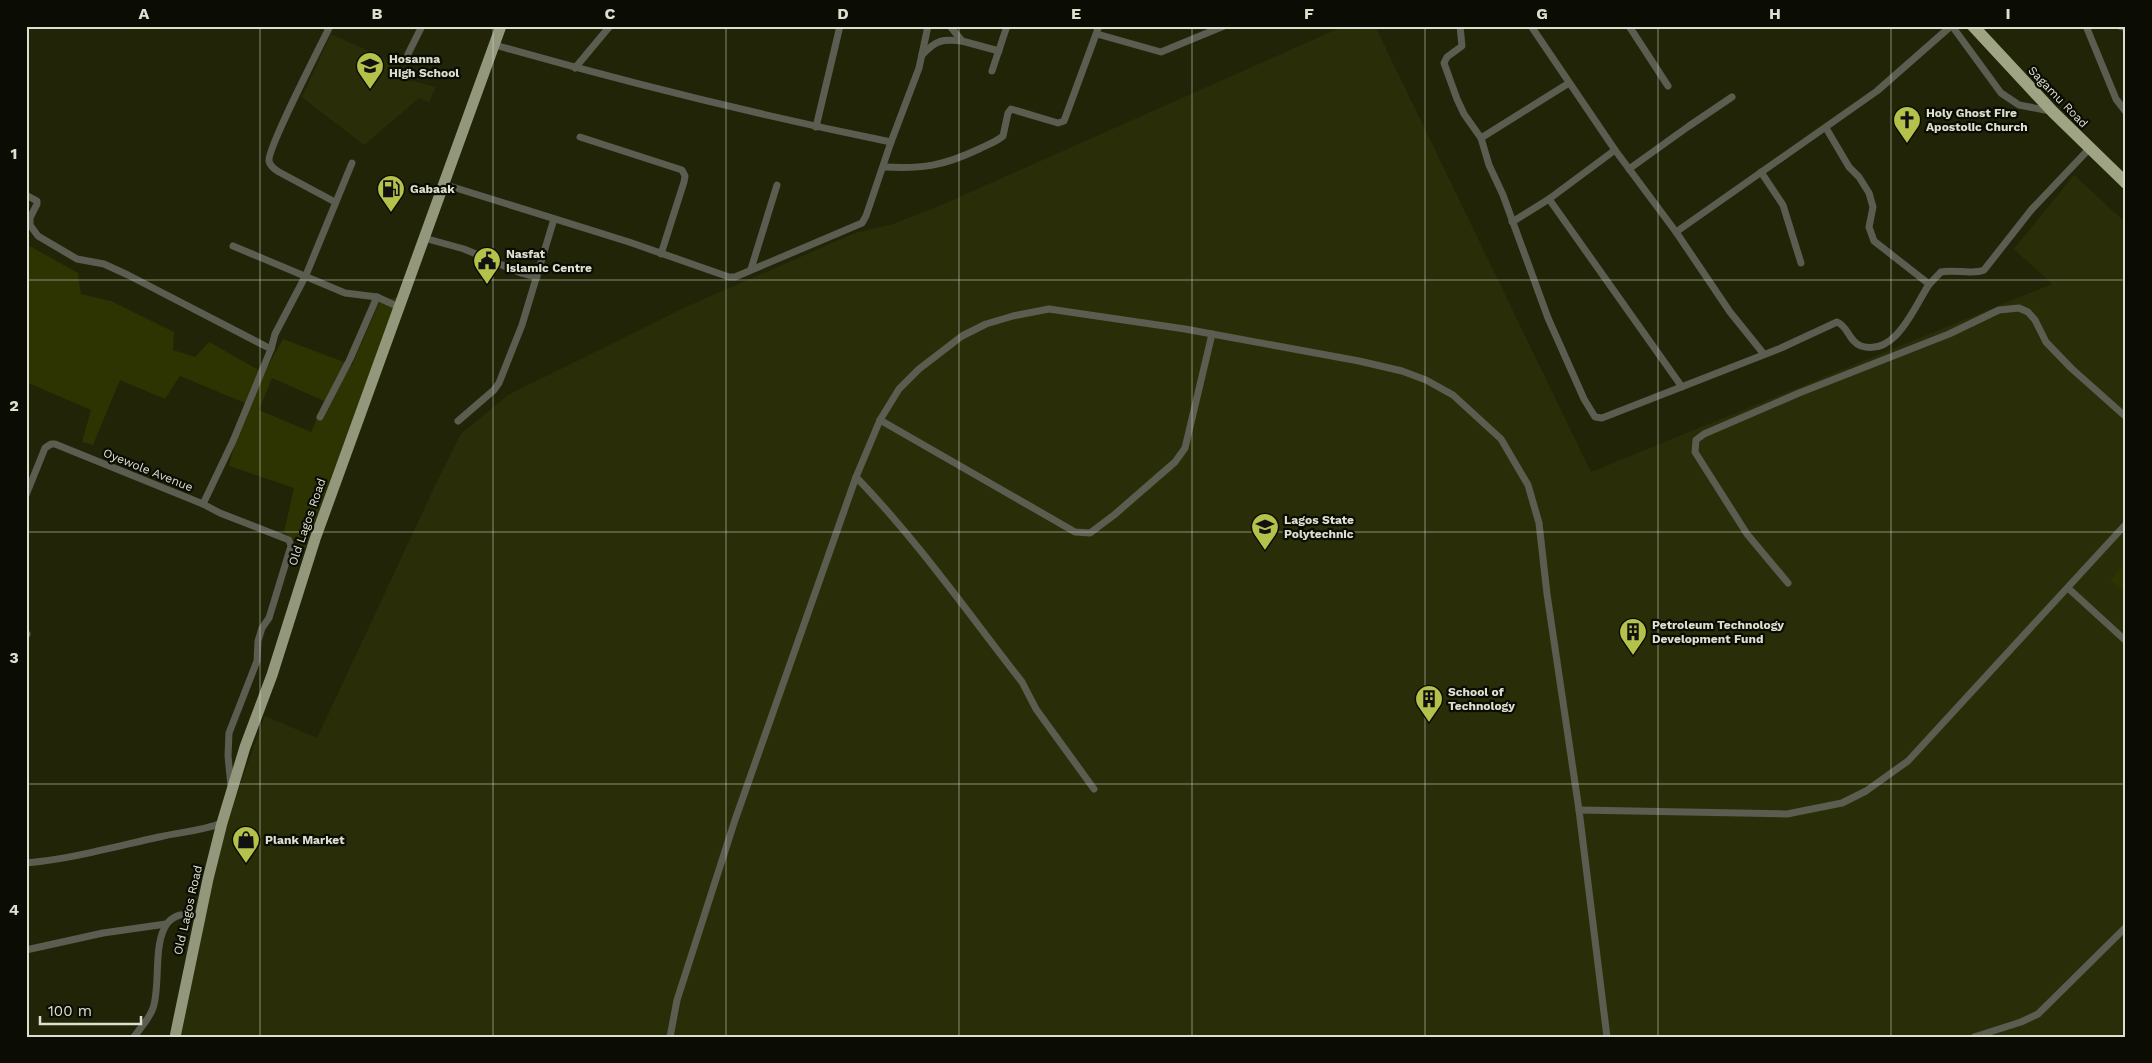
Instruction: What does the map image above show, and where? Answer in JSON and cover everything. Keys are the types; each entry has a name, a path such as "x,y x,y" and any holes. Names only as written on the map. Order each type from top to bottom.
{"highway":[{"name":"Sagamu Road","path":"1973,26 2053,112 2126,183"}],"main road":[{"name":"Old Lagos Road","path":"175,1037 200,916 222,823 232,791 315,539 501,26"}],"street":[{"path":"330,26 282,125 269,154 269,161 272,167 279,172 335,202"},
{"path":"408,54 422,26"},
{"path":"575,68 610,26"},
{"path":"816,127 840,26"},
{"path":"443,184 728,276 735,276 862,223 910,95 922,55 928,26"},
{"path":"950,26 962,41"},
{"path":"992,71 1007,26"},
{"path":"884,167 913,169 944,164 964,156 1003,136 1008,113 1011,109 1058,123 1064,121 1098,30 1160,52 1224,26"},
{"path":"1460,26 1462,46 1447,56 1445,66 1464,114 1481,138 1548,318 1584,399 1595,417 1609,416 1763,353 1781,348 1837,322 1845,328 1855,343 1860,346 1867,347 1884,344 1896,336 1929,284 1941,272 1965,270 1975,272 1984,270 2032,210 2089,148"},
{"path":"1530,26 1615,150 1676,232 1730,312 1763,353"},
{"path":"1629,26 1668,86"},
{"path":"1676,232 1877,91 1951,26 2001,93 2019,105 2053,112"},
{"path":"2086,26 2116,99 2126,112"},
{"path":"2120,26 2126,28"},
{"path":"922,55 931,45 939,40 962,41 999,51"},
{"path":"495,45 575,68 816,127 891,142"},
{"path":"1481,138 1569,83"},
{"path":"1629,169 1732,97"},
{"path":"1826,128 1849,167 1859,177 1869,194 1873,207 1870,227 1874,241 1929,284"},
{"path":"580,137 682,170 685,176 684,182 661,254"},
{"path":"1512,222 1549,199 1615,150"},
{"path":"203,504 233,441 271,349 275,334 306,275 352,163"},
{"path":"1761,172 1783,205 1801,263"},
{"path":"751,269 777,185"},
{"path":"26,195 37,201 30,218 30,225 38,236 77,258 104,264 128,275 271,349"},
{"path":"1549,199 1682,387"},
{"path":"458,421 497,387 510,357 538,277 554,219"},
{"path":"424,238 464,249 521,273 538,277"},
{"path":"233,246 306,275 345,293 377,297 398,307"},
{"path":"320,418 350,359 377,297"},
{"path":"1788,584 1747,534 1695,452 1696,440 1704,434 1799,393 1949,334 1999,310 2019,308 2028,312 2035,320 2046,342 2065,362 2126,417"},
{"path":"670,1037 677,1000 729,838 856,477 880,420 899,389 938,352 962,336 986,324 1012,316 1049,309 1212,334 1359,360 1410,374 1426,380 1453,395 1501,438 1528,485 1539,524 1547,594 1579,810 1607,1037"},
{"path":"880,420 1075,532 1090,532 1114,515 1175,462 1185,448 1212,334"},
{"name":"Oyewole Avenue","path":"26,494 45,448 51,444 289,540 291,546 272,608 258,641 257,661 229,733 228,756 232,791"},
{"path":"856,477 882,503 1022,682 1036,709 1094,789"},
{"path":"1579,810 1787,814 1842,803 1866,791 1908,761 2126,524"},
{"path":"2068,588 2126,641"},
{"path":"26,864 71,858 161,836 208,828 222,823"},
{"path":"26,950 103,933 166,924 180,914 188,913 200,916"},
{"path":"134,1037 154,1008 157,954 166,924"},
{"path":"1974,1037 2021,1022 2038,1014 2126,927"}],"shaded area":[{"name":"Lagos State Polytechnic","path":"1344,26 1375,26 1591,472 2052,284 2014,249 2074,175 2126,223 2126,1029 2119,1037 180,1037 205,915 230,813 265,716 317,738 461,434 508,395 686,307 855,233 893,224 939,206"},
{"name":"Hosanna High School","path":"331,34 399,65 394,76 436,87 429,102 419,98 364,145 302,97"},
{"path":"26,244 78,273 81,294 111,301 174,332 173,350 195,357 209,342 264,373 283,339 352,365 380,301 398,297 305,548 284,532 294,488 229,466 245,403 180,376 165,399 120,380 93,445 82,442 91,410 26,382","holes":["272,378 324,401 311,432 259,410"]},
{"path":"2126,561 2126,593 2110,580"}],"place":[{"name":"Hosanna High School","path":"370,90"},
{"name":"Holy Ghost Fire Apostolic Church","path":"1907,144"},
{"name":"Gabaak","path":"391,213"},
{"name":"Nasfat Islamic Centre","path":"487,285"},
{"name":"Lagos State Polytechnic","path":"1265,551"},
{"name":"Petroleum Technology Development Fund","path":"1633,656"},
{"name":"School of Technology","path":"1429,723"},
{"name":"Plank Market","path":"246,864"}]}
